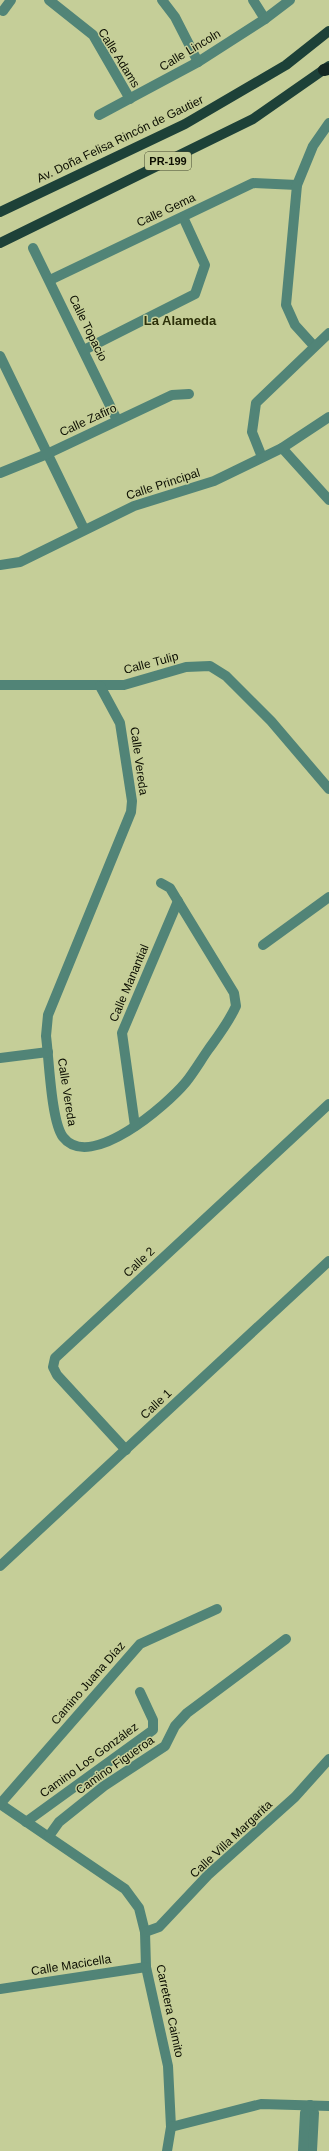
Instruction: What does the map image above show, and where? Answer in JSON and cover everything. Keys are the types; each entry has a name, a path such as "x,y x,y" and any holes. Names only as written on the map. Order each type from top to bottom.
{"main road":[{"name":"Av. Doña Felisa Rincón de Gautier","path":"0,212 185,124 286,65 329,31"},
{"name":"PR-199","path":"0,243 253,119 327,68"}],"street":[{"path":"3,11 11,0"},
{"name":"Calle Adams","path":"49,0 93,36 130,99"},
{"path":"162,0 175,17 198,62"},
{"path":"253,0 265,19"},
{"name":"Calle Lincoln","path":"99,115 198,62 265,19 290,0"},
{"path":"314,346 295,325 286,306 297,185 313,146 329,123"},
{"name":"Calle Gema","path":"50,280 253,183 297,185"},
{"path":"84,350 195,294 205,265 183,216"},
{"name":"Calle Topacio","path":"34,248 117,420"},
{"path":"262,457 252,432 256,403 329,332"},
{"path":"0,356 84,529"},
{"name":"Calle Zafiro","path":"0,473 47,454 172,395 189,394"},
{"name":"Calle Principal","path":"0,565 20,562 84,529 134,506 214,481 282,448 329,417"},
{"path":"282,448 329,500"},
{"name":"Calle Tulip","path":"0,685 100,686 124,684 186,667 210,666 226,676 272,721 329,789"},
{"name":"Calle Vereda","path":"100,686 116,712 120,723 132,801 131,812 48,1015 46,1036 57,1126 68,1142 85,1148 96,1146 135,1126 157,1111 186,1082 236,1006 234,993 178,901 170,888 161,883"},
{"path":"264,945 329,897"},
{"name":"Calle Manantial","path":"135,1126 122,1033 178,901"},
{"path":"0,1058 48,1052"},
{"name":"Calle 2","path":"126,1450 57,1375 53,1366 55,1358 329,1104"},
{"name":"Calle 1","path":"0,1566 329,1261"},
{"name":"Camino Juana Díaz","path":"0,1804 140,1644 217,1608"},
{"name":"Camino Figueroa","path":"49,1836 59,1822 104,1786 165,1746 175,1726 187,1713 286,1639"},
{"name":"Camino Los González","path":"26,1822 153,1730 153,1720 140,1692"},
{"name":"Calle Villa Margarita","path":"146,1932 160,1927 208,1875 295,1797 329,1759"},
{"name":"Carretera Caimito","path":"0,1804 125,1889 139,1908 146,1932 146,1967 168,2066 170,2127 167,2151"},
{"name":"Calle Macicella","path":"0,1989 146,1967"},
{"path":"170,2127 261,2104 329,2106"},
{"path":"303,2151 306,2113 310,2105"},
{"path":"310,2105 314,2113 312,2151"}],"district":[{"name":"La Alameda","path":"180,320"}]}
